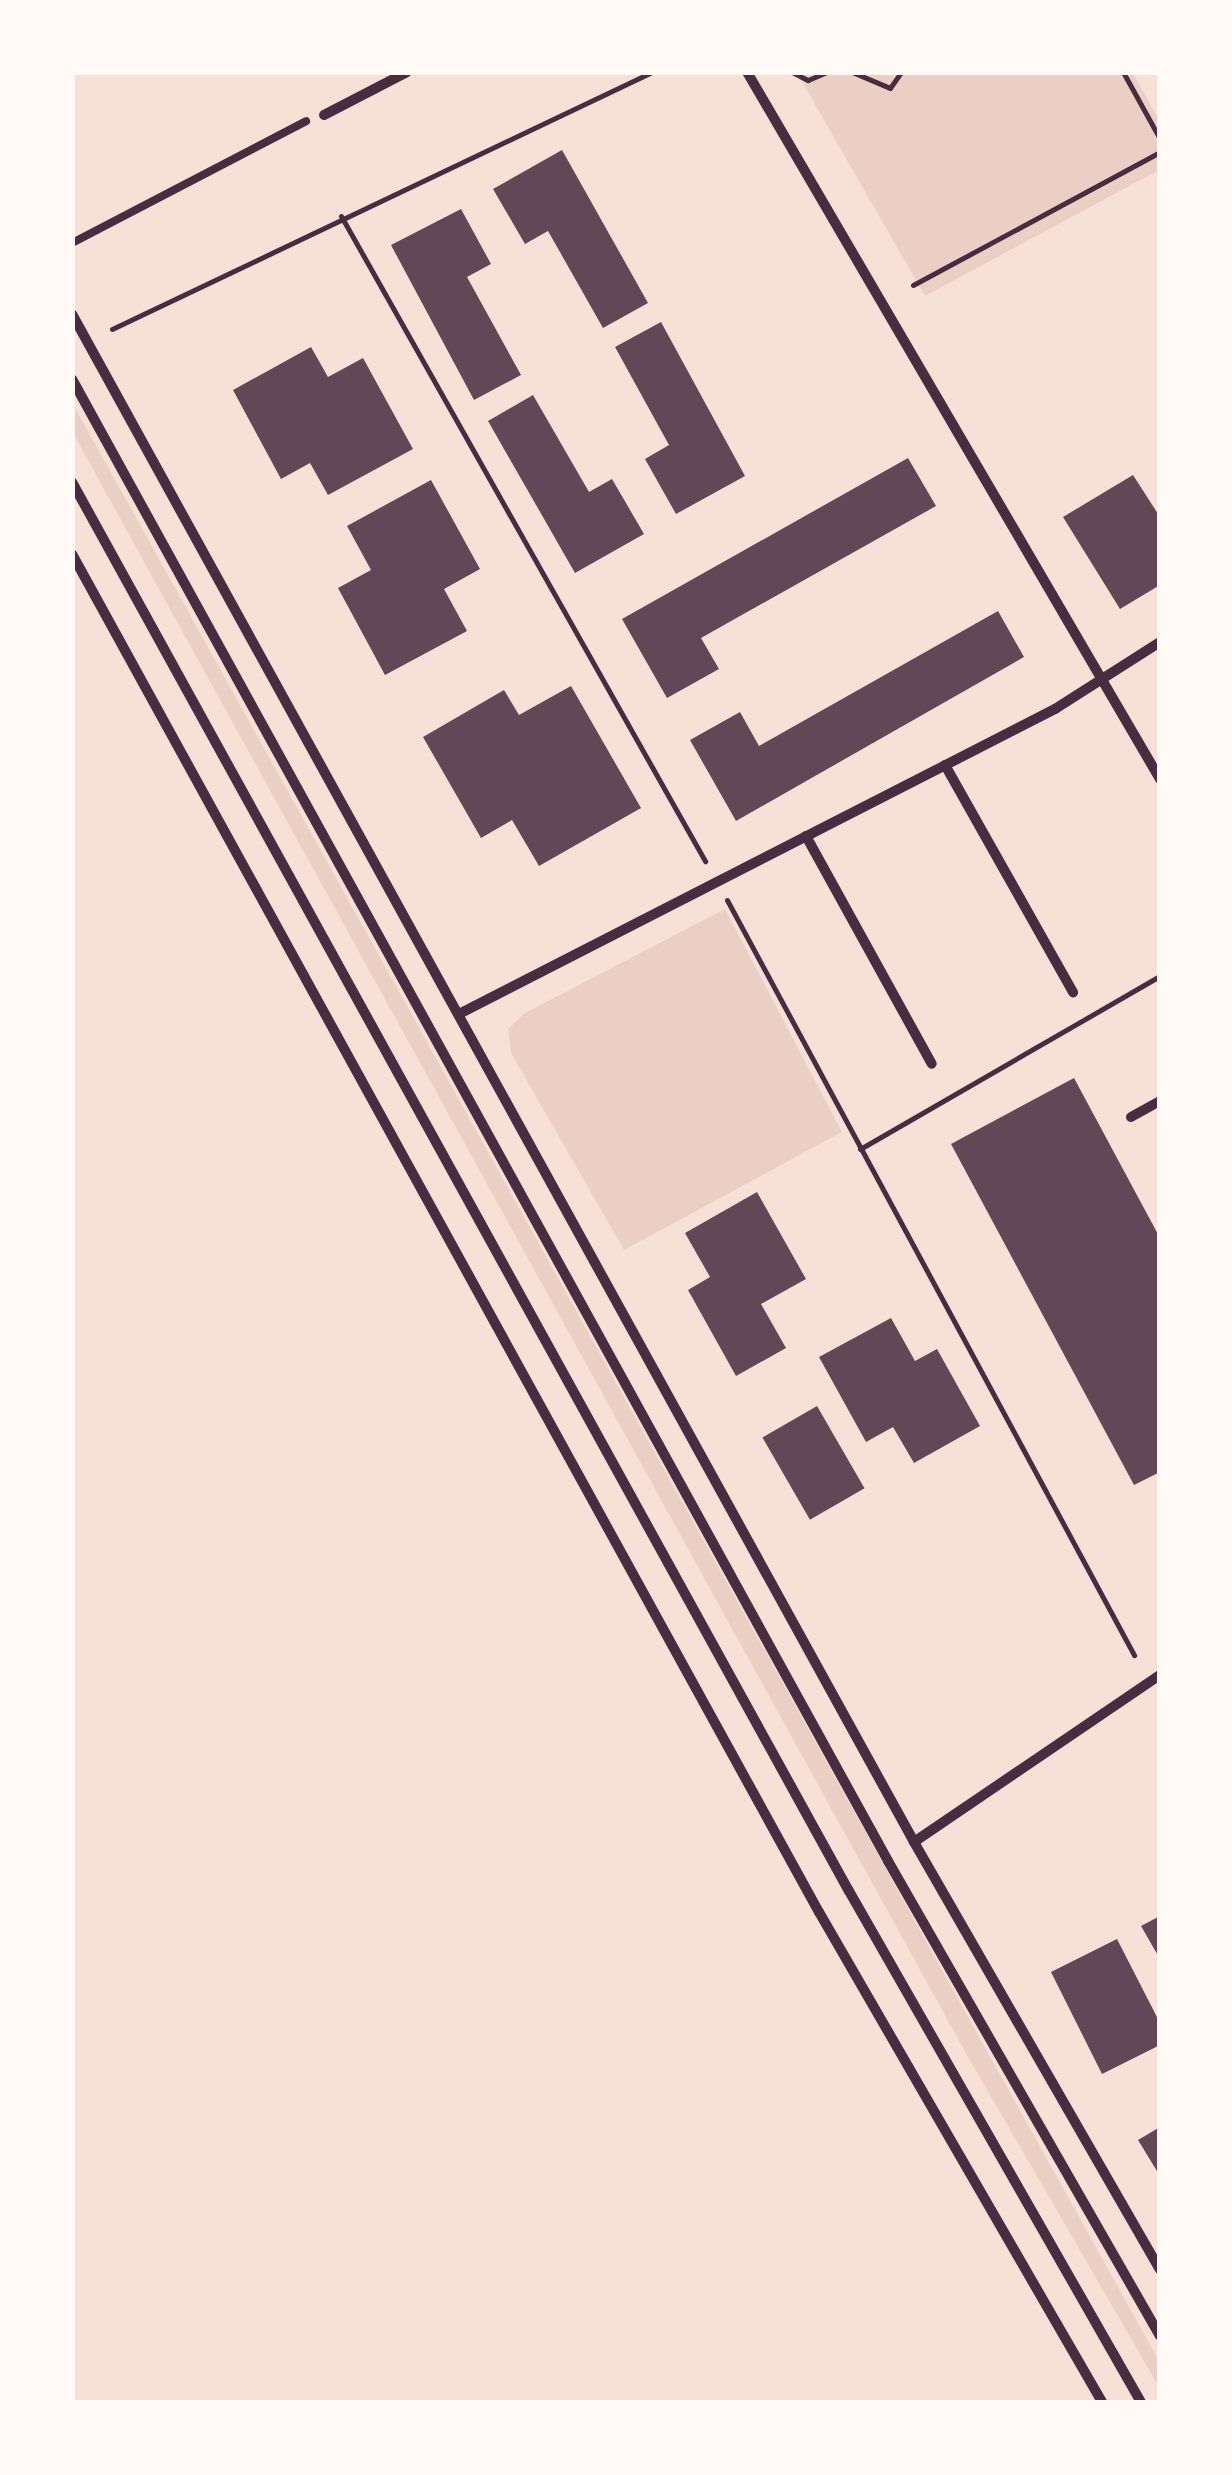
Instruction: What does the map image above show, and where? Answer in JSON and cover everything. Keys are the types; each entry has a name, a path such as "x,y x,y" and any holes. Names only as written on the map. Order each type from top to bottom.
{"street":[{"path":"324,115 407,72"},
{"path":"747,72 1160,779"},
{"path":"72,314 914,1842 1160,2269"},
{"path":"72,379 888,1861 1160,2336"},
{"path":"72,482 849,1890 1141,2402"},
{"path":"72,554 819,1912 1102,2402"},
{"path":"459,1014 945,765 1160,642"},
{"path":"945,765 1072,992"},
{"path":"806,836 932,1064"},
{"path":"1131,1117 1160,1101"},
{"path":"914,1842 1160,1675"}],"lane":[{"path":"72,243 306,122"}],"path":[{"path":"112,329 341,216 652,72"},
{"path":"792,72 808,80 826,72"},
{"path":"852,72 890,88 900,72"},
{"path":"1123,72 1160,139"},
{"path":"913,286 1160,152"},
{"path":"341,216 705,861"},
{"path":"727,900 1134,1655"},
{"path":"860,1149 1160,976"}],"shaded area":[{"path":"797,73 1133,73 1159,120 1159,170 925,296"},
{"path":"73,404 1159,2361 1159,2387 967,2055 73,433"},
{"path":"725,909 842,1132 624,1250 511,1053 508,1029 525,1013"}],"building":[{"path":"562,150 648,303 603,328 548,231 525,244 493,189"},
{"path":"461,209 491,264 467,277 521,375 474,400 391,245"},
{"path":"661,322 745,476 676,514 645,459 669,445 615,347"},
{"path":"311,347 328,377 363,358 413,449 328,495 310,463 281,479 233,390"},
{"path":"533,395 589,492 612,479 644,534 575,573 488,421"},
{"path":"908,458 936,506 701,638 719,669 667,698 622,619"},
{"path":"1133,475 1160,517 1160,585 1120,609 1063,517"},
{"path":"431,480 480,569 444,589 467,631 385,675 338,588 371,570 347,526"},
{"path":"998,611 1024,657 736,821 690,740 740,712 759,746"},
{"path":"571,686 641,808 539,866 512,820 481,838 423,737 504,690 519,715"},
{"path":"1074,1078 1160,1238 1160,1472 1134,1485 951,1144"},
{"path":"757,1192 806,1279 761,1304 786,1348 736,1376 688,1290 710,1277 685,1233"},
{"path":"891,1318 915,1361 937,1349 980,1426 914,1463 893,1427 866,1442 819,1357"},
{"path":"817,1406 865,1488 810,1520 762,1438"},
{"path":"1160,1916 1160,1959 1141,1926"},
{"path":"1117,1939 1160,2023 1160,2045 1102,2074 1051,1972"},
{"path":"1160,2127 1160,2176 1138,2140"}]}
